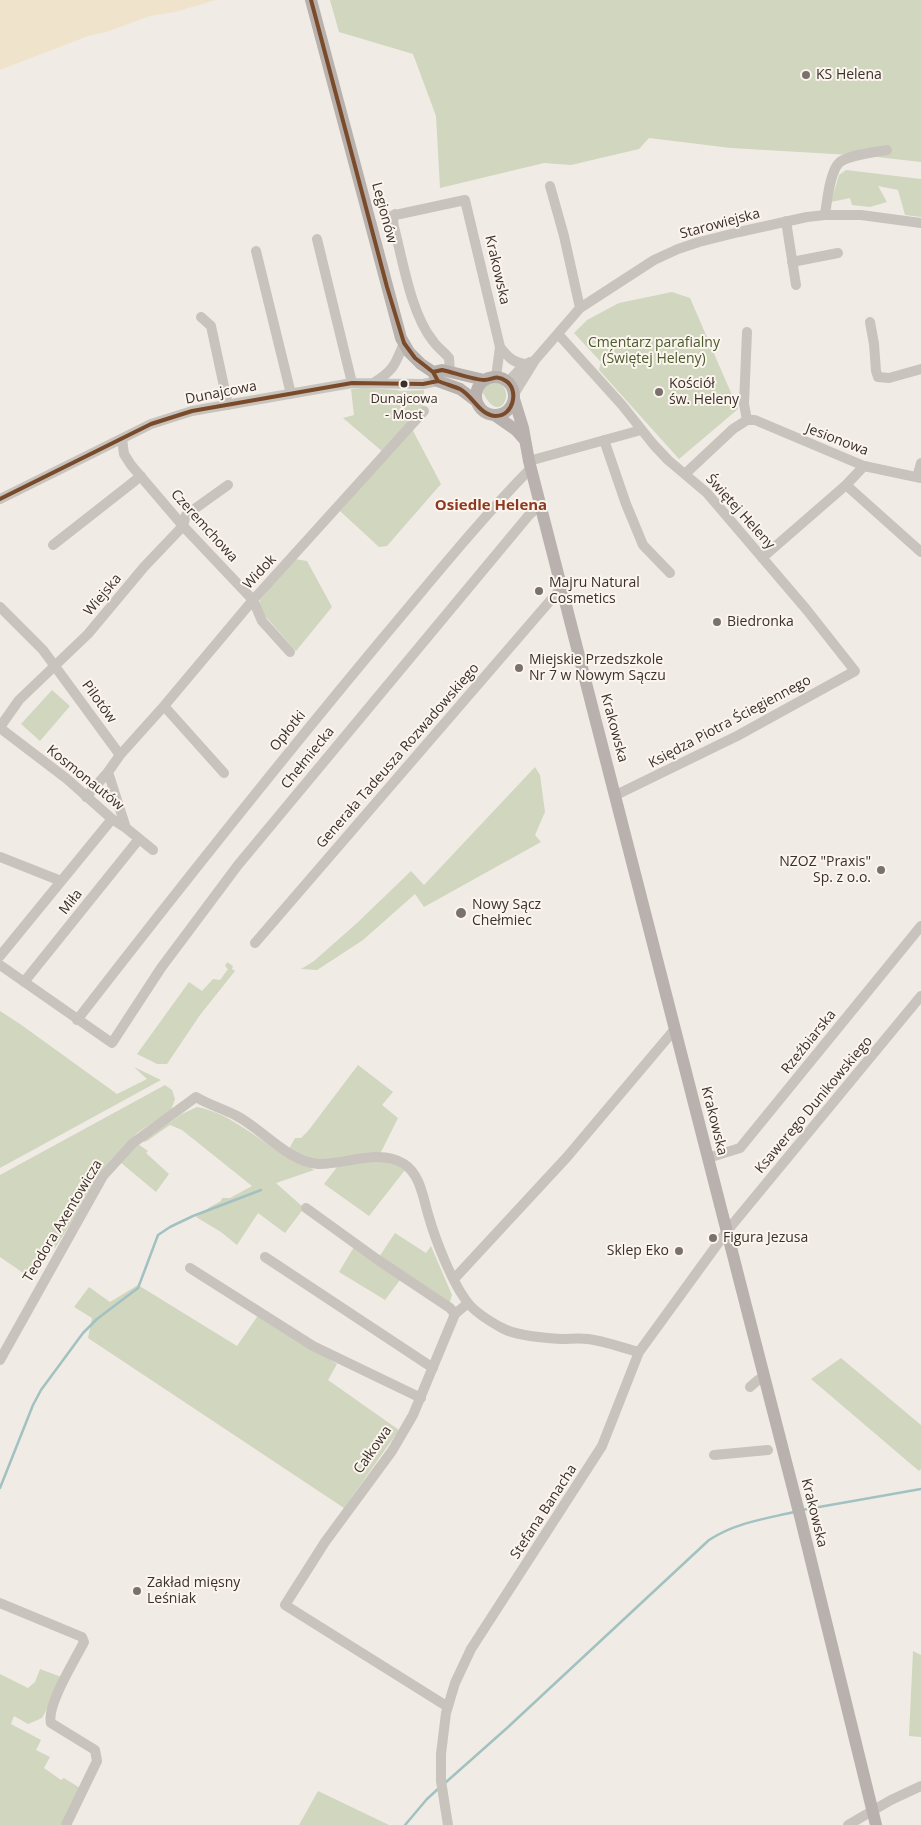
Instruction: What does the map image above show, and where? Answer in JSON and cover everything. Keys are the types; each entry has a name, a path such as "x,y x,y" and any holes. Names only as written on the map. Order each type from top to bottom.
{"main road":[{"name":"Legionów","path":"311,0 404,343 414,358 435,376"},
{"path":"476,401 435,376 442,370 490,378 512,392 512,404 506,412 496,416"},
{"path":"490,378 476,389 478,406 485,413 496,416 516,430 524,439"},
{"name":"Krakowska","path":"512,392 523,428 530,464 801,1520 876,1825"}],"street":[{"path":"825,215 832,177 835,168 840,162 887,150"},
{"path":"550,186 564,236 580,308"},
{"name":"Krakowska","path":"450,372 449,358 432,341 415,306 390,215 465,200 500,347 490,378"},
{"name":"Starowiejska","path":"512,392 530,362 558,334 580,308 654,260 678,250 699,242 786,221 825,215 861,215 921,224"},
{"path":"786,221 796,285"},
{"path":"317,239 352,383"},
{"path":"256,251 291,394"},
{"path":"792,262 838,253"},
{"path":"201,317 211,326 228,405"},
{"path":"870,322 878,377 889,378 921,369"},
{"path":"685,474 733,429 746,420 744,404 747,332"},
{"name":"Świętej Heleny","path":"558,334 622,405 668,460 707,493 855,671"},
{"path":"375,382 389,373 404,343"},
{"path":"500,347 508,358 514,362 530,362"},
{"name":"Dunajcowa","path":"0,499 152,424 192,411 352,383 423,384 435,376"},
{"name":"Widok","path":"120,755 253,600 424,411"},
{"name":"Jesionowa","path":"746,420 755,420 864,466 919,478"},
{"path":"530,464 641,430"},
{"name":"Czeremchowa","path":"122,439 124,454 141,476 183,526 253,600 262,620 290,652"},
{"path":"604,440 626,504 643,545 670,573"},
{"path":"919,478 921,462"},
{"name":"Opłotki","path":"77,1020 193,870 317,716 530,464"},
{"path":"762,558 846,485 864,466"},
{"path":"53,545 141,476"},
{"name":"Wiejska","path":"0,727 19,700 88,634 144,567 183,526 186,515 228,485"},
{"path":"846,485 921,552"},
{"name":"Chełmiecka","path":"77,1020 112,1043 161,968 238,865 510,538 541,504"},
{"name":"Generała Tadeusza Rozwadowskiego","path":"255,943 562,587"},
{"name":"Pilotów","path":"0,607 43,650 56,666 120,755"},
{"name":"Księdza Piotra Ściegiennego","path":"616,795 737,736 855,671"},
{"path":"164,706 224,773"},
{"name":"Kosmonautów","path":"0,727 66,779 112,820 126,828 153,850"},
{"path":"86,797 120,755"},
{"path":"108,772 126,828"},
{"path":"0,956 112,820"},
{"name":"Miła","path":"24,982 138,839"},
{"path":"0,857 61,881"},
{"name":"Rzeźbiarska","path":"708,1158 740,1148 921,926"},
{"path":"0,965 77,1020"},
{"name":"Ksawerego Dunikowskiego","path":"727,1232 921,996"},
{"path":"639,1352 588,1339 560,1339 527,1335 504,1329 488,1320 468,1303 454,1279 567,1157 675,1029"},
{"name":"Teodora Axentowicza","path":"0,1360 103,1176 133,1143 196,1097 239,1117 294,1156 306,1161 327,1164 376,1157 394,1159 403,1163 410,1168 418,1180 441,1250 454,1279"},
{"path":"306,1208 378,1260 450,1308 455,1314"},
{"name":"Stefana Banacha","path":"448,1825 442,1785 442,1754 448,1707 455,1682 471,1648 602,1446 639,1352 727,1232"},
{"path":"265,1258 433,1368"},
{"path":"190,1268 313,1346 421,1398"},
{"name":"Całkowa","path":"448,1707 285,1606 325,1542 392,1451 421,1398 455,1314 468,1303"},
{"path":"714,1455 768,1450"},
{"path":"0,1603 82,1637 84,1642 54,1700 50,1714 51,1723 95,1750 97,1758 66,1825"},
{"path":"848,1825 921,1786"}],"green space":[{"path":"330,0 921,0 921,162 868,156 731,148 649,138 639,149 571,165 544,163 440,188 436,116 413,54 339,32"},
{"path":"846,170 921,179 921,217 905,215 898,190 878,186 887,202 870,207 852,205 850,198 831,202 839,175"},
{"name":"Cmentarz parafialny (Świętej Heleny)","path":"672,292 690,298 738,409 679,459 599,370 601,362 574,333 587,320 619,303"},
{"path":"488,382 503,386 506,391 505,402 502,406 492,405 482,392 483,385"},
{"path":"365,388 399,391 424,390 423,409 383,452 343,418 354,415 351,389"},
{"path":"412,429 441,484 387,546 379,547 340,511"},
{"path":"295,559 307,561 332,607 296,651 258,608 260,600"},
{"path":"52,690 70,706 40,741 21,724"},
{"path":"535,767 540,775 545,812 535,835 541,842 424,907 415,894 363,940 317,970 301,969 314,961 357,923 411,871 424,885"},
{"path":"227,962 233,966 232,969 235,971 200,1015 167,1064 157,1064 137,1054 189,982 202,991 213,979 220,980 228,969 225,966"},
{"path":"0,1011 117,1094 147,1079 134,1067 161,1080 0,1168"},
{"path":"358,1065 393,1092 382,1105 398,1118 380,1154 318,1160 289,1149 295,1138 301,1138 308,1131"},
{"path":"165,1085 172,1090 175,1099 171,1110 137,1133 112,1159 55,1248 50,1246 32,1279 0,1257 0,1175"},
{"path":"197,1107 221,1115 243,1127 286,1156 314,1170 276,1183 304,1208 285,1233 258,1213 237,1245 221,1232 196,1217 221,1201 222,1198 230,1198 252,1186 182,1130 170,1125 143,1142 182,1114"},
{"path":"138,1144 148,1151 146,1153 169,1174 156,1192 120,1162"},
{"path":"374,1161 390,1162 405,1170 369,1216 324,1184 337,1167"},
{"path":"395,1233 426,1253 431,1246 452,1295 449,1305 379,1257"},
{"path":"354,1247 400,1280 385,1300 339,1272"},
{"path":"138,1285 237,1346 259,1314 337,1364 328,1380 399,1430 344,1508 88,1338 92,1318 74,1307 89,1287 110,1302"},
{"path":"841,1358 921,1425 921,1469 919,1471 811,1379"},
{"path":"913,1651 921,1655 921,1737 909,1736"},
{"path":"40,1669 64,1678 42,1718 28,1724 14,1716 11,1724 41,1740 36,1750 50,1757 44,1768 61,1780 64,1778 80,1788 64,1825 0,1825 0,1674 28,1688 35,1682"},
{"path":"318,1791 389,1825 299,1825"}],"sand":[{"path":"0,0 216,0 175,12 150,16 106,32 88,36 0,70"}],"waterway":[{"path":"0,1488 33,1405 41,1390 83,1333 97,1319 138,1288 158,1235 193,1216 261,1190"},
{"path":"802,1510 921,1489"},
{"path":"445,1783 507,1728 709,1540 729,1529 761,1519 794,1512"},
{"path":"405,1825 439,1788"}],"transit line":[{"path":"311,0 387,287 404,343 415,358 433,372"},
{"path":"442,370 480,380 503,379 510,385 512,390 513,402 511,407 502,415 496,416 485,413 465,392 438,381 433,372 442,370"},
{"path":"0,499 151,424 192,411 352,383 423,384 438,381"}],"place":[{"name":"KS Helena","path":"806,75"},
{"name":"Dunajcowa - Most","path":"404,384"},
{"name":"Kościół św. Heleny","path":"659,392"},
{"name":"Majru Natural Cosmetics","path":"539,591"},
{"name":"Biedronka","path":"717,622"},
{"name":"Miejskie Przedszkole Nr 7 w Nowym Sączu","path":"519,668"},
{"name":"NZOZ \"Praxis\" Sp. z o.o.","path":"881,870"},
{"name":"Nowy Sącz Chełmiec","path":"461,913"},
{"name":"Figura Jezusa","path":"713,1238"},
{"name":"Sklep Eko","path":"679,1251"},
{"name":"Zakład mięsny Leśniak","path":"137,1591"}],"district":[{"name":"Osiedle Helena","path":"491,506"}]}
